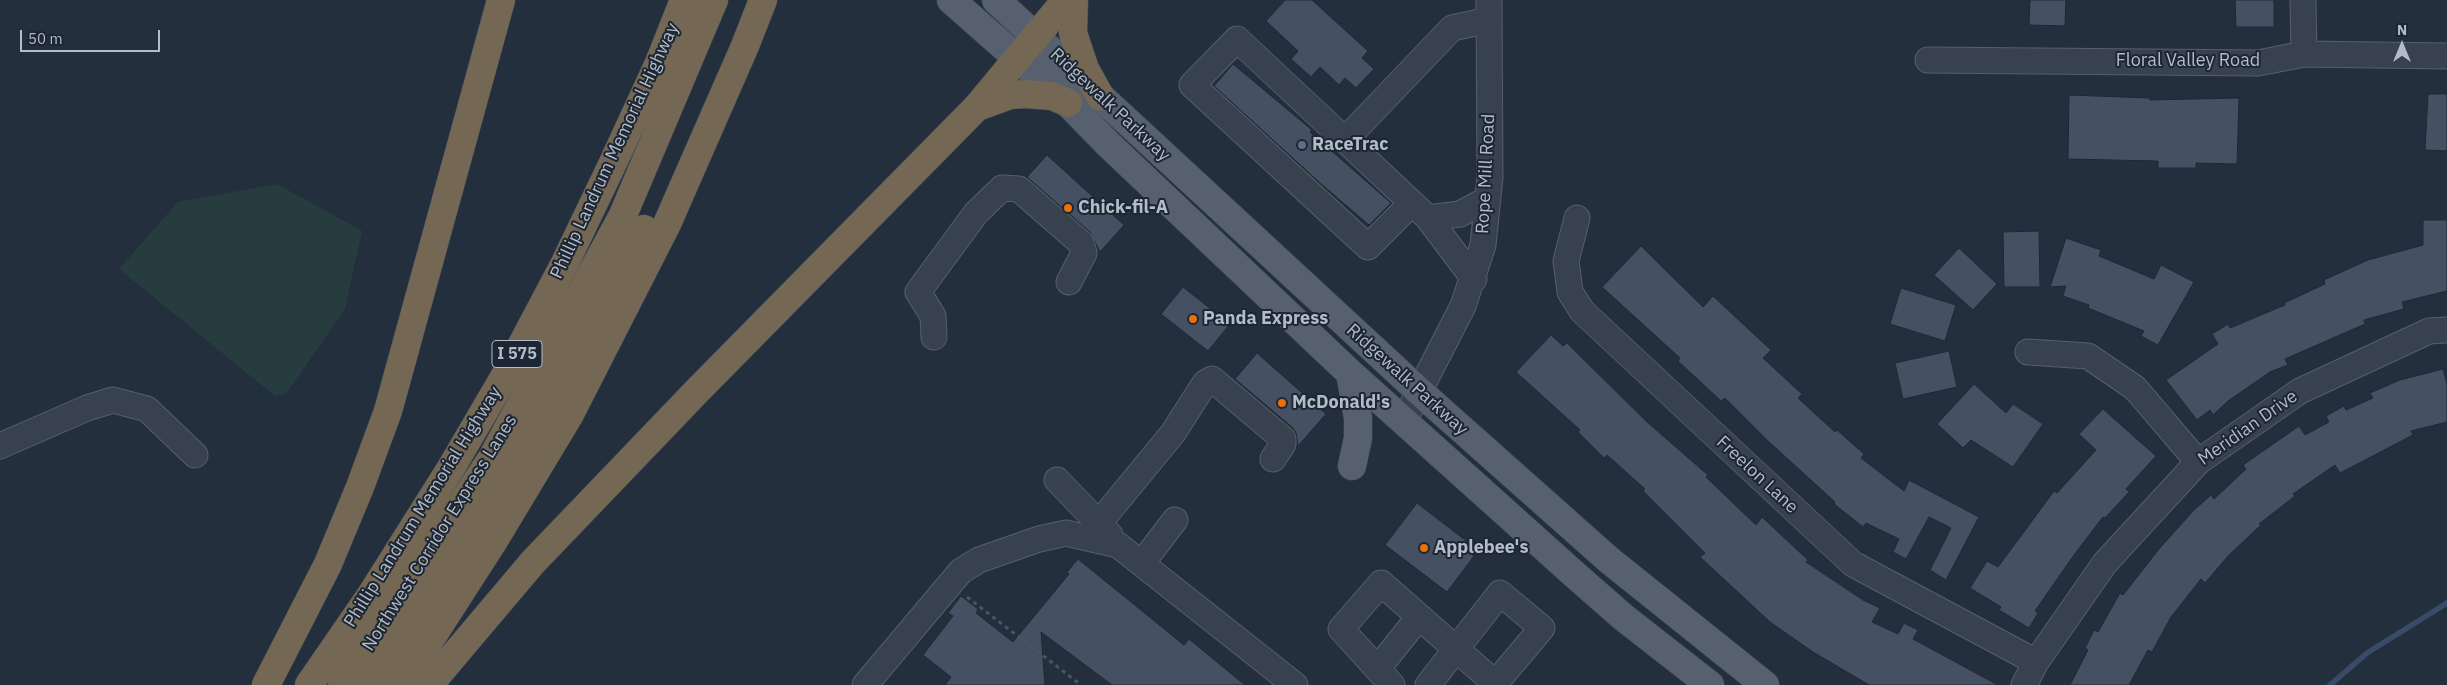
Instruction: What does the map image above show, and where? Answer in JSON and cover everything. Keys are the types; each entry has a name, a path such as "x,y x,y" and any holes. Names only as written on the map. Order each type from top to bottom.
{"highway":[{"path":"266,685 328,564 360,487 388,411 501,0"},
{"name":"Phillip Landrum Memorial Highway","path":"309,685 371,594 446,477 510,367 564,264 612,165 659,64 684,0"},
{"name":"Northwest Corridor Express Lanes","path":"342,685 492,458 623,215 714,0"},
{"path":"401,685 492,542 570,414 667,224 745,46 763,0"},
{"path":"429,685 533,562 697,391 977,106 1066,0"},
{"path":"1074,0 1073,33 1086,69 1100,96"},
{"path":"372,685 510,475 745,46"},
{"path":"977,106 1010,95 1025,94 1052,96 1068,102"}],"main road":[{"name":"Ridgewalk Parkway","path":"951,0 1068,102 1122,157 1350,373 1588,586 1710,685"},
{"name":"Ridgewalk Parkway","path":"996,0 1421,392 1609,560 1765,685"},
{"path":"1350,373 1358,418 1358,438 1352,466"}],"street":[{"path":"2303,0 2304,54"},
{"path":"1346,140 1452,28 1489,10"},
{"name":"Rope Mill Road","path":"1404,421 1421,392 1454,326 1474,279 1483,245 1488,200 1489,10"},
{"path":"1474,279 1420,210 1237,39 1192,85 1368,247 1420,210 1460,214 1488,200"},
{"name":"Floral Valley Road","path":"1928,60 2258,63 2304,54 2447,56"},
{"path":"934,337 933,316 918,292 976,213 1002,188 1019,189 1081,244 1084,253 1069,282"},
{"name":"Freelon Lane","path":"1577,218 1566,261 1570,292 1582,311 1853,564 2036,662"},
{"name":"Meridian Drive","path":"2024,685 2036,662 2105,563 2198,462 2300,391 2428,331 2447,330"},
{"path":"2028,352 2088,356 2134,388 2198,462"},
{"path":"1099,523 1173,433 1205,383 1212,379 1283,439 1283,444 1272,459"},
{"path":"0,446 87,408 114,400 147,409 195,455"},
{"path":"1057,480 1118,545 1295,685"},
{"path":"1142,563 1175,520"},
{"path":"865,685 961,571 979,560 1039,539 1066,533 1118,545"},
{"path":"1419,617 1385,676 1341,629 1381,583 1456,649 1495,684 1542,628 1500,593 1456,649 1428,685"}],"path":[{"path":"950,584 1081,685"}],"green space":[{"path":"277,184 362,231 345,309 286,394 275,396 119,269 178,202"}],"building":[{"path":"1285,0 1312,0 1368,51 1362,58 1374,69 1356,88 1345,78 1339,85 1320,67 1311,77 1291,59 1298,51 1266,21"},
{"path":"2030,0 2066,0 2065,26 2029,25"},
{"path":"2235,0 2274,0 2274,27 2236,27"},
{"path":"1233,64 1312,130 1310,132 1391,203 1369,225 1214,86"},
{"path":"2428,94 2447,94 2447,151 2425,150"},
{"path":"2069,95 2150,98 2150,100 2239,98 2237,164 2196,163 2196,168 2158,168 2158,161 2068,159"},
{"path":"1047,155 1124,225 1100,252 1090,232 1027,177"},
{"path":"2423,220 2447,220 2447,291 2402,302 2404,309 2364,320 2365,324 2285,359 2288,365 2270,372 2228,401 2213,415 2210,410 2197,420 2166,380 2218,344 2212,334 2228,324 2230,328 2285,305 2284,303 2325,284 2324,280 2368,260 2423,245"},
{"path":"2039,231 2040,287 2004,287 2003,232"},
{"path":"2066,238 2101,250 2099,256 2154,279 2161,265 2194,282 2158,345 2141,336 2144,331 2088,308 2089,305 2063,296 2066,286 2050,287"},
{"path":"1641,246 1703,307 1713,296 1771,350 1763,358 1802,394 1798,398 1835,432 1837,430 1864,454 1861,458 1904,491 1909,480 1979,517 1946,580 1930,570 1951,528 1929,517 1906,559 1893,552 1899,539 1866,523 1863,527 1834,504 1835,502 1768,441 1725,398 1721,401 1678,361 1680,358 1602,287"},
{"path":"1959,248 1997,284 1973,310 1934,275"},
{"path":"1183,287 1230,324 1208,351 1161,314"},
{"path":"1901,288 1956,305 1945,341 1890,324"},
{"path":"1551,335 1563,346 1567,343 1647,422 1708,475 1706,477 1756,525 1762,517 1808,560 1806,562 1863,600 1880,608 1872,622 1898,634 1904,623 1918,630 1913,639 1998,685 1869,685 1813,652 1770,622 1700,557 1705,553 1643,491 1645,489 1607,455 1604,458 1578,432 1580,430 1516,372"},
{"path":"1949,351 1957,387 1903,399 1895,363"},
{"path":"1257,353 1326,414 1298,446 1296,433 1293,428 1235,379"},
{"path":"2443,369 2447,384 2447,422 2411,431 2413,435 2340,473 2335,465 2293,494 2295,496 2259,524 2261,525 2229,555 2205,583 2201,579 2171,617 2152,652 2148,650 2129,685 2070,685 2088,650 2085,648 2094,630 2098,632 2120,593 2123,595 2159,549 2193,511 2211,495 2214,499 2246,469 2243,465 2299,426 2305,435 2329,422 2326,416 2344,406 2346,410 2373,398 2370,393 2400,380"},
{"path":"1974,384 2006,413 2013,404 2043,424 2013,467 1971,440 1963,448 1937,424"},
{"path":"2103,409 2156,456 2126,489 2129,492 2105,518 2103,517 2074,555 2035,611 2038,613 2029,628 1999,610 2001,607 1970,588 1987,561 1998,567 2054,491 2057,493 2096,450 2079,434"},
{"path":"1417,503 1469,543 1464,549 1474,556 1447,592 1385,545"},
{"path":"1078,559 1184,645 1189,639 1245,685 1112,685 1041,632 1045,685 945,685 951,677 923,655 953,616 948,613 961,596 978,609 976,613 1013,642 1069,574 1067,572"}],"waterway":[{"path":"2330,685 2367,653 2447,603"}],"place":[{"name":"RaceTrac","path":"1302,145"},
{"name":"Chick-fil-A","path":"1068,208"},
{"name":"Panda Express","path":"1193,319"},
{"name":"McDonald's","path":"1282,403"},
{"name":"Applebee's","path":"1424,548"}]}
